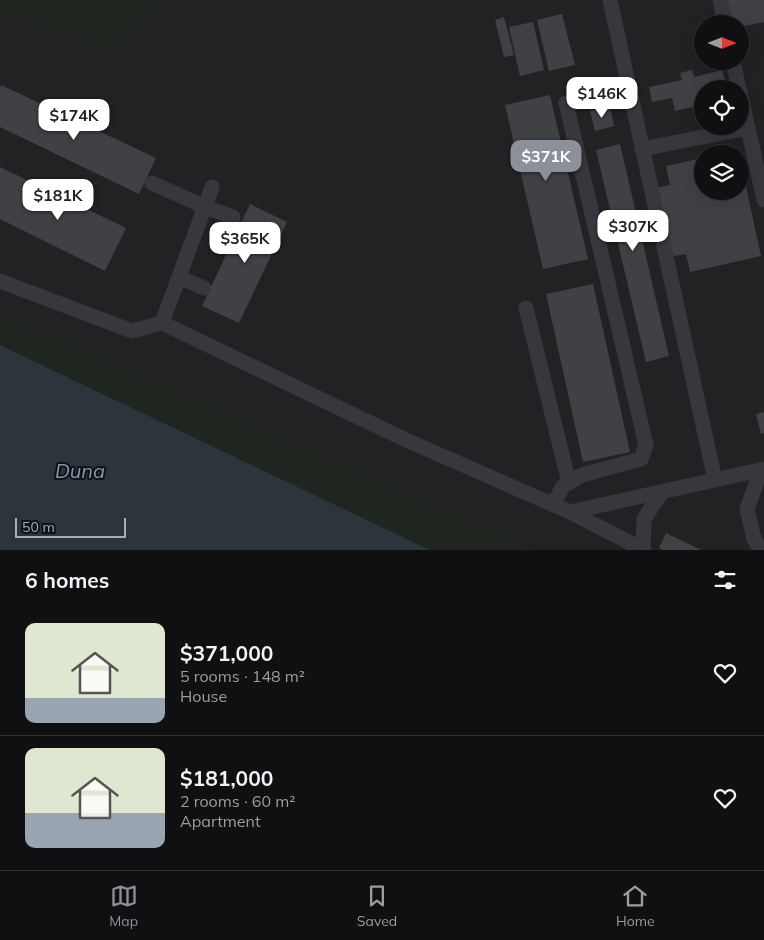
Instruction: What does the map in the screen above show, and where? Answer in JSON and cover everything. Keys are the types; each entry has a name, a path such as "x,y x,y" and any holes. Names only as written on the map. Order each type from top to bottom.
{"lane":[{"path":"610,0 715,480"},
{"path":"720,0 723,15"},
{"path":"553,504 563,486 582,475 641,459 646,445 566,103"},
{"path":"749,132 764,200"},
{"path":"642,149 713,135"},
{"path":"152,183 205,207 233,217"},
{"path":"162,323 212,187"},
{"path":"179,277 204,288"},
{"path":"0,281 132,331 162,323 406,440 570,512 644,550 644,519 662,492"},
{"path":"526,308 569,483"},
{"path":"570,512 715,480 759,474 748,509 754,539 761,550"}],"shaded area":[{"path":"0,0 160,0 111,52 0,12"},
{"path":"160,0 764,0 764,550 536,550 0,313 0,12 111,52"},
{"path":"0,313 536,550 430,550 0,345"}],"water":[{"name":"Duna","path":"0,345 430,550 0,550"}],"building":[{"path":"727,0 764,0 764,22 749,25 749,15 731,15"},
{"path":"562,14 575,65 549,71 537,20"},
{"path":"504,17 514,55 504,57 495,20"},
{"path":"533,22 544,70 520,76 509,27"},
{"path":"692,70 694,77 722,70 725,80 694,80 694,107 675,111 672,98 652,102 649,87 682,80 680,73"},
{"path":"1,85 156,158 139,194 0,127"},
{"path":"550,95 588,259 543,269 505,105"},
{"path":"610,107 614,126 595,131 590,111"},
{"path":"620,144 669,356 646,362 596,150"},
{"path":"694,160 694,200 749,200 761,256 690,272 686,254 669,257 654,188 670,185 666,166"},
{"path":"0,167 126,228 105,271 0,219"},
{"path":"250,204 287,222 239,323 202,306"},
{"path":"593,284 630,452 583,462 546,294"},
{"path":"764,412 764,433 761,434 756,414"},
{"path":"666,533 701,550 662,550 659,548"}]}
